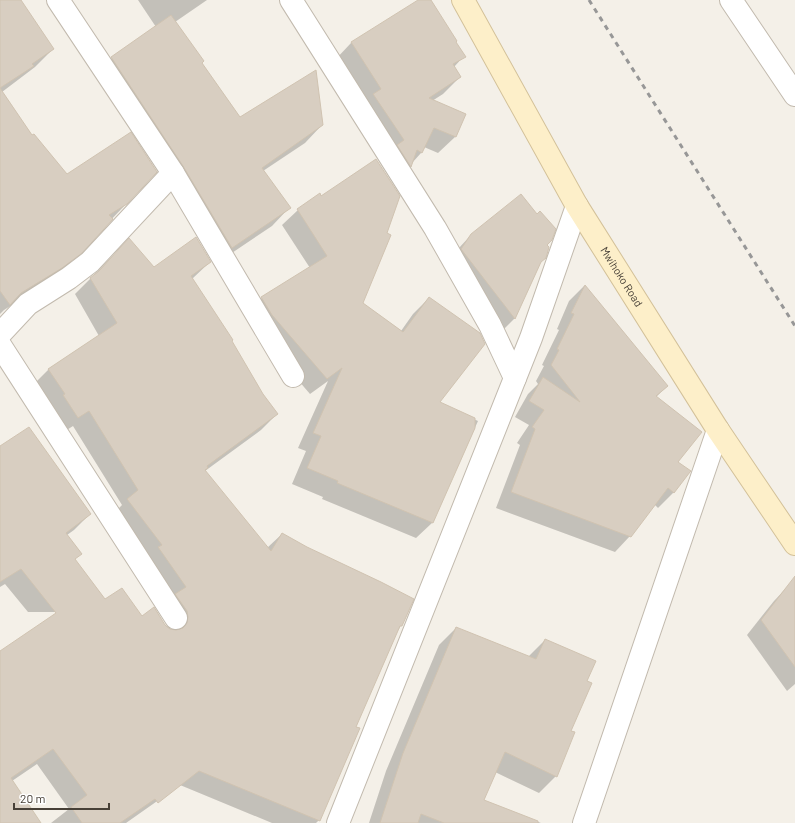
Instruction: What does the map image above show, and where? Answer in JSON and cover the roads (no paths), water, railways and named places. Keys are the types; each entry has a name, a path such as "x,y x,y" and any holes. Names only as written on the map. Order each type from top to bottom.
{"street":[{"path":"58,0 173,173 293,376"},
{"path":"291,0 436,228 490,325 515,378"},
{"name":"Mwihoko Road","path":"463,0 577,206 718,430 795,544"},
{"path":"732,0 795,95"},
{"path":"0,334 28,304 69,278 90,262 173,173"},
{"path":"338,823 531,338 577,206"},
{"path":"0,345 176,618"},
{"path":"584,823 718,430"}],"railway":[{"path":"589,0 795,326"}]}
